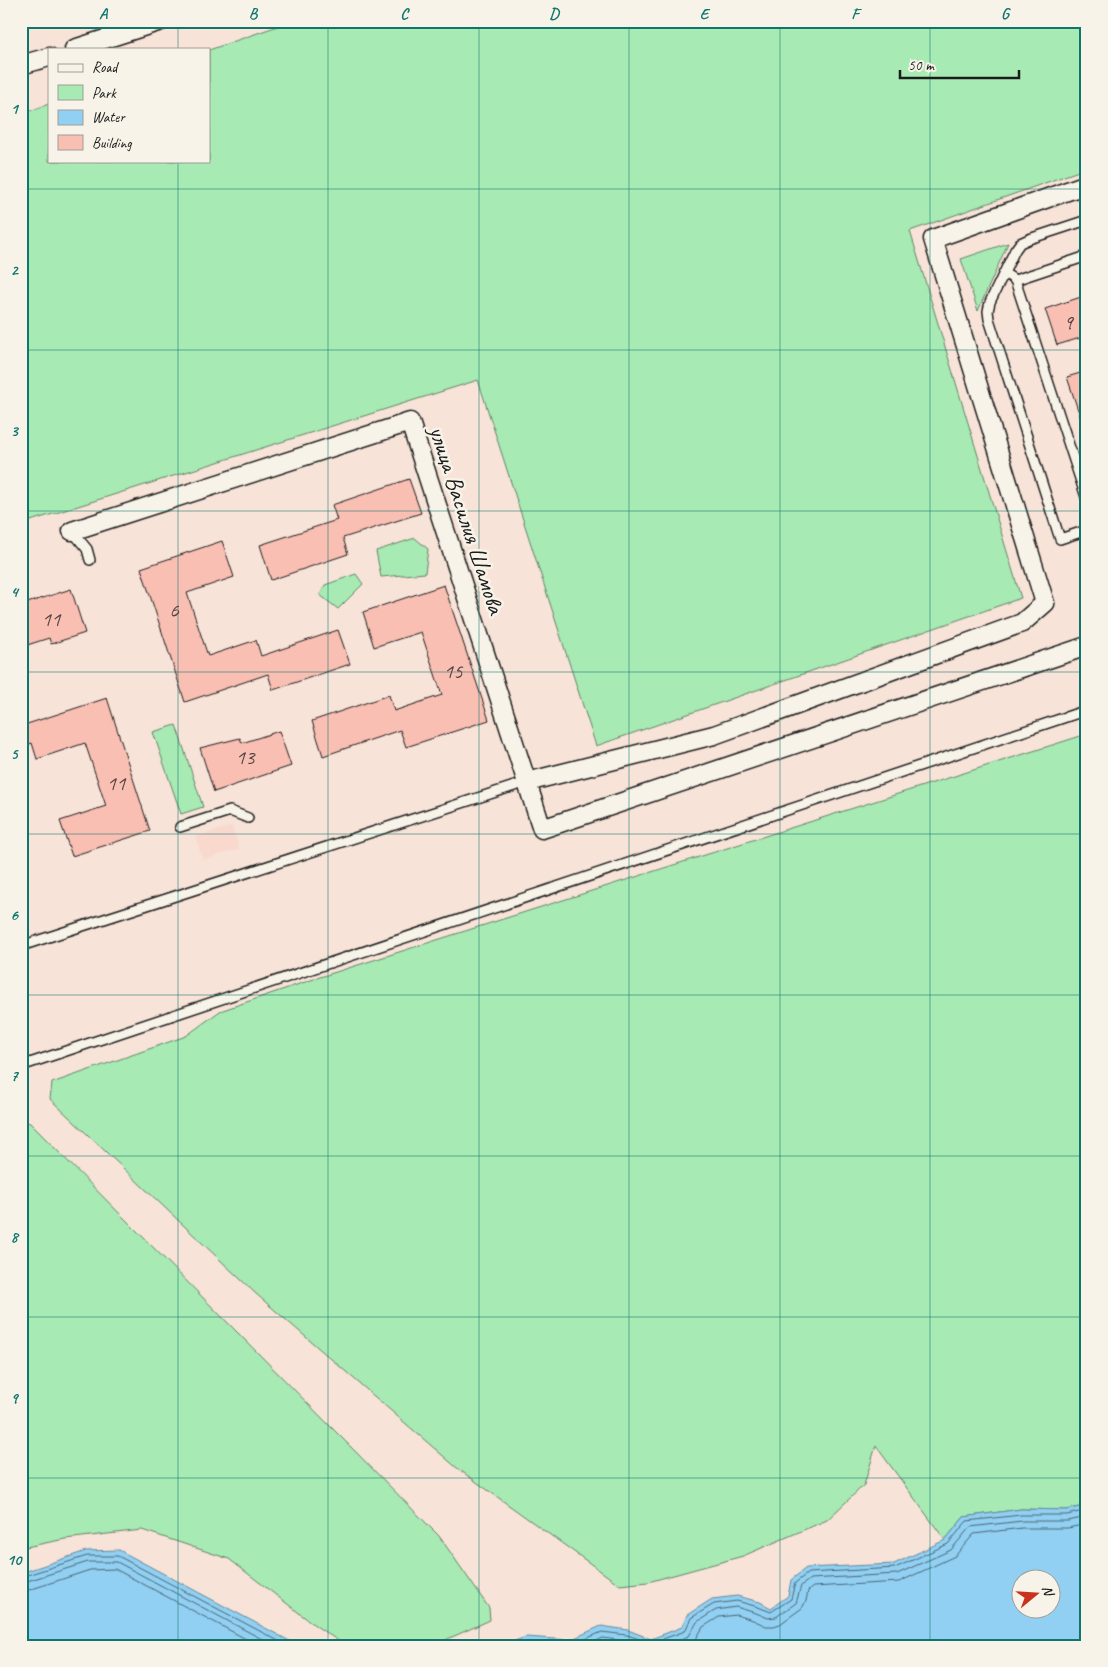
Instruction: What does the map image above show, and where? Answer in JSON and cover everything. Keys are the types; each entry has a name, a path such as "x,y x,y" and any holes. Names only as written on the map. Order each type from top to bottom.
{"street":[{"path":"77,48 161,21"},
{"path":"21,65 48,57"},
{"path":"527,782 714,735 1022,623 1045,603 933,239 1087,184"},
{"name":"улица Василия Шамова","path":"72,531 410,422 542,829 1087,646"}],"lane":[{"path":"1087,220 1029,238 1020,243 990,302 988,311 1060,539 1087,530"},
{"path":"1015,280 1087,256"},
{"path":"1004,273 1015,280 1087,500"},
{"path":"72,531 87,549 90,560"},
{"path":"21,1066 1087,710"},
{"path":"21,946 527,782"},
{"path":"180,827 230,811 248,818"}],"shaded area":[{"path":"232,826 239,849 203,860 196,837"}],"green space":[{"path":"292,21 1081,21 1087,39 1087,168 910,231 1021,598 596,746 478,380 21,524 21,114 48,104 48,162 210,162 210,50"},
{"path":"1008,243 981,304 978,311 961,259"},
{"path":"415,538 428,549 425,573 381,577 376,551"},
{"path":"356,574 363,584 338,609 320,595 325,585"},
{"path":"176,725 203,807 181,814 153,732"},
{"path":"1087,734 1087,1505 1067,1510 1021,1509 964,1517 945,1540 876,1446 864,1485 827,1520 743,1556 648,1582 620,1585 457,1468 255,1293 50,1099 52,1083 186,1036 220,1011 317,978"},
{"path":"21,1120 30,1123 439,1536 489,1608 490,1620 432,1646 346,1646 316,1626 229,1559 142,1530 65,1539 21,1548"}],"water":[{"path":"1087,1505 1087,1646 500,1646 526,1637 570,1640 601,1626 628,1630 651,1639 682,1627 687,1615 712,1599 737,1596 760,1602 771,1608 788,1596 791,1580 806,1568 894,1564 945,1540 964,1517 1021,1509 1067,1510"},
{"path":"119,1550 299,1646 21,1646 21,1573 86,1551"}],"building":[{"path":"1087,295 1087,336 1057,345 1045,309"},
{"path":"1087,371 1087,427 1084,428 1067,377"},
{"path":"409,479 421,513 343,538 348,554 271,580 260,545 337,520 332,505"},
{"path":"222,541 234,577 187,593 208,656 256,640 261,656 338,630 350,664 273,690 268,674 185,702 141,568"},
{"path":"444,585 489,720 406,747 400,730 323,756 312,721 389,695 394,711 442,695 421,632 374,647 363,612"},
{"path":"71,589 85,633 51,644 49,638 21,647 21,605"},
{"path":"107,698 150,831 72,856 60,821 106,806 85,743 37,759 32,743 21,747 21,726"},
{"path":"279,731 291,766 214,792 200,748 240,738 242,743"}]}
